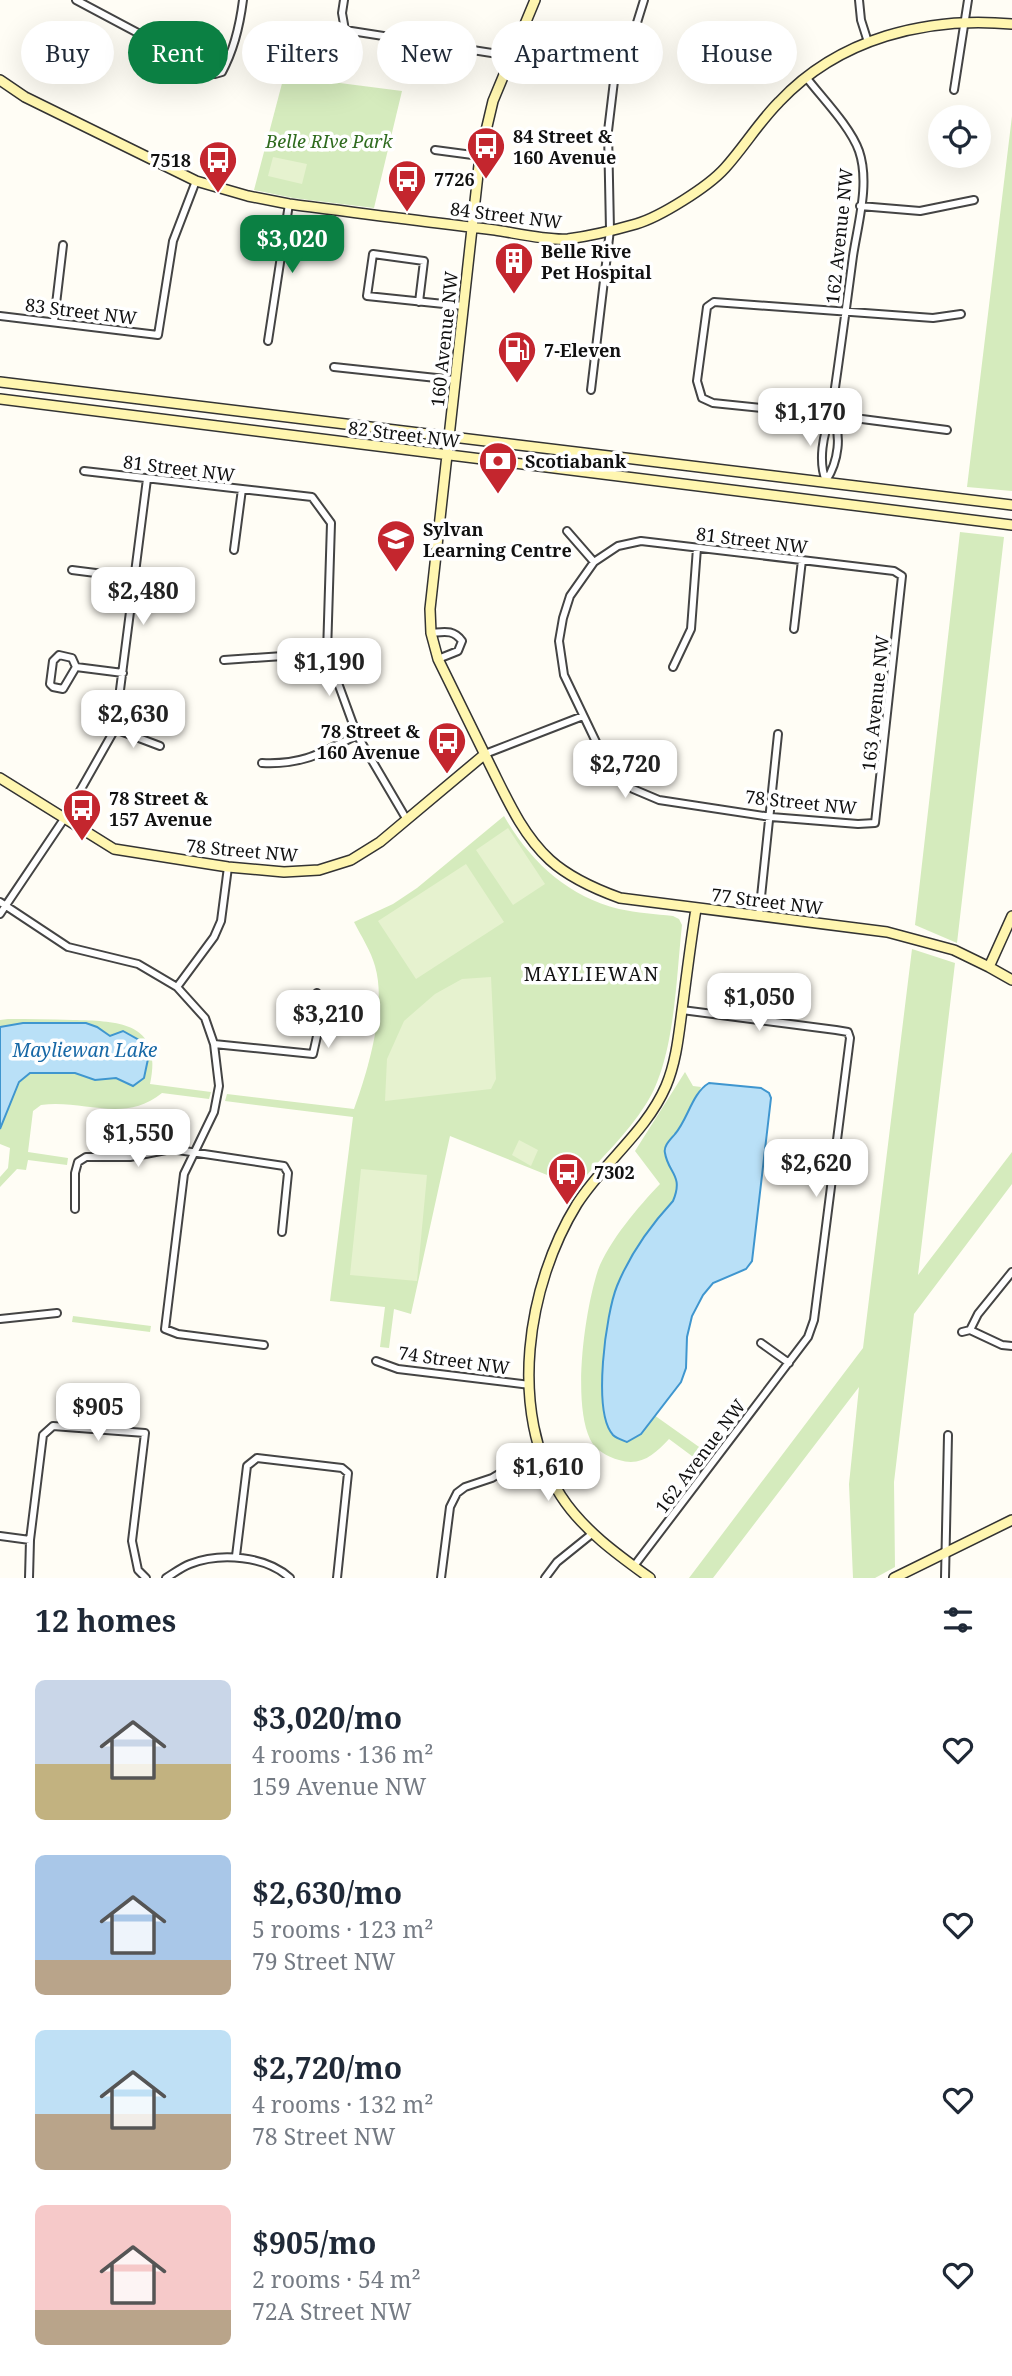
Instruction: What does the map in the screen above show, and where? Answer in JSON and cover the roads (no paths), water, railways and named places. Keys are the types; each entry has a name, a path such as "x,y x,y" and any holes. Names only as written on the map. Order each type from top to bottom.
{"street":[{"path":"76,0 215,74 222,72 227,63 241,17 243,0"},
{"path":"344,0 342,13 345,30 491,53"},
{"name":"160 Avenue NW","path":"526,21 535,0"},
{"path":"591,390 610,230 608,131 614,81 631,42 644,0"},
{"path":"859,0 861,20 869,42"},
{"path":"954,90 968,0"},
{"name":"84 Street NW","path":"0,80 25,97 196,181 248,196 289,204 566,239 638,224 681,202 724,169 779,101 806,77 822,65 869,42 914,28 965,23 1012,24"},
{"name":"162 Avenue NW","path":"806,77 856,144 863,172 846,313 821,468 826,481"},
{"name":"160 Avenue NW","path":"500,84 480,156 430,609 431,633 438,659 529,838"},
{"path":"435,150 480,156"},
{"name":"83 Street NW","path":"0,316 158,335 173,241 196,181"},
{"path":"860,206 920,211 974,200"},
{"path":"268,341 289,204"},
{"path":"54,321 64,245"},
{"path":"419,302 424,261 373,254 367,296 419,302 463,306"},
{"path":"947,430 713,403 702,398 697,382 707,307 714,302 933,318 961,314"},
{"path":"334,367 455,380"},
{"name":"82 Street NW","path":"0,382 1012,505"},
{"name":"82 Street NW","path":"0,399 1012,525"},
{"name":"162 Avenue NW","path":"826,481 834,469 839,427 831,415"},
{"name":"81 Street NW","path":"84,471 312,497 331,523 327,653"},
{"path":"0,914 3,903 64,819 115,729 147,479"},
{"path":"824,501 826,481"},
{"path":"234,550 242,489"},
{"path":"566,531 594,562 570,596 559,641 564,675 583,716"},
{"name":"81 Street NW","path":"594,562 618,546 641,541 894,571 902,576 901,585"},
{"path":"673,667 691,629 697,548"},
{"path":"794,629 802,560"},
{"path":"72,570 135,578"},
{"name":"163 Avenue NW","path":"875,824 880,798 901,585"},
{"path":"431,633 450,631 463,641 458,651 438,659"},
{"path":"224,660 327,653 357,734 407,820"},
{"path":"59,655 72,658 76,667 63,689 50,684 53,661 59,655"},
{"path":"76,667 123,673"},
{"name":"78 Street NW","path":"0,778 114,849 228,867 284,872 319,870 351,860 380,842 485,754 583,716 609,769 634,789 659,800 771,817 875,824"},
{"path":"115,729 160,746"},
{"path":"262,764 286,764 314,757 357,734"},
{"path":"759,916 778,734"},
{"name":"77 Street NW","path":"529,838 550,860 569,874 620,898 887,932 936,944 1012,980"},
{"path":"177,987 214,937 221,921 228,867"},
{"path":"3,903 68,947 138,964 177,987 205,1018 214,1044 219,1086 214,1112 184,1174 165,1329 178,1334 264,1345"},
{"path":"650,1578 593,1533 552,1482 539,1450 530,1385 534,1320 540,1286 578,1202 600,1172 632,1137 660,1098 675,1056 695,908"},
{"path":"989,967 1012,916"},
{"path":"214,1044 313,1054 321,1018 317,993"},
{"name":"162 Avenue NW","path":"634,1566 808,1337 814,1320 850,1038 848,1032 836,1030 682,1010"},
{"path":"75,1209 75,1173 78,1162 86,1157 130,1157 171,1149 284,1166 288,1173 282,1232"},
{"path":"1012,1272 966,1331 1002,1345 1012,1346"},
{"path":"0,1319 57,1313"},
{"path":"761,1343 789,1363"},
{"name":"74 Street NW","path":"376,1361 398,1369 530,1385"},
{"path":"29,1578 30,1540 43,1435 53,1426 145,1433 132,1541 138,1570 146,1578"},
{"path":"945,1578 948,1435"},
{"path":"442,1578 453,1498 461,1489 492,1478 539,1450"},
{"path":"236,1556 247,1466 257,1458 342,1468 348,1474 337,1578"},
{"path":"894,1578 1012,1520"},
{"path":"545,1578 557,1562 593,1533"},
{"path":"0,1536 30,1540"},
{"path":"166,1578 191,1563 236,1556 279,1568 290,1578"}],"water":[{"name":"Mayliewan Lake","path":"23,1023 86,1023 110,1036 123,1031 139,1040 148,1059 144,1078 133,1086 116,1078 95,1080 75,1073 30,1073 19,1082 0,1129 0,1027"},
{"path":"709,1083 761,1088 769,1093 771,1098 752,1261 746,1269 713,1283 703,1295 692,1316 687,1337 686,1368 681,1382 641,1434 627,1442 613,1435 603,1406 605,1339 613,1299 634,1252 673,1201 677,1185 665,1148 698,1093"}],"place":[{"name":"84 Street & 160 Avenue","path":"486,180"},
{"name":"7518","path":"218,194"},
{"name":"7726","path":"407,213"},
{"name":"Belle Rive Pet Hospital","path":"514,295"},
{"name":"7-Eleven","path":"517,384"},
{"name":"Scotiabank","path":"498,495"},
{"name":"Sylvan Learning Centre","path":"396,573"},
{"name":"78 Street & 160 Avenue","path":"447,775"},
{"name":"78 Street & 157 Avenue","path":"82,842"},
{"name":"7302","path":"567,1206"}],"district":[{"name":"MAYLIEWAN","path":"592,974"}],"park label":[{"name":"Belle RIve Park","path":"329,141"}]}
